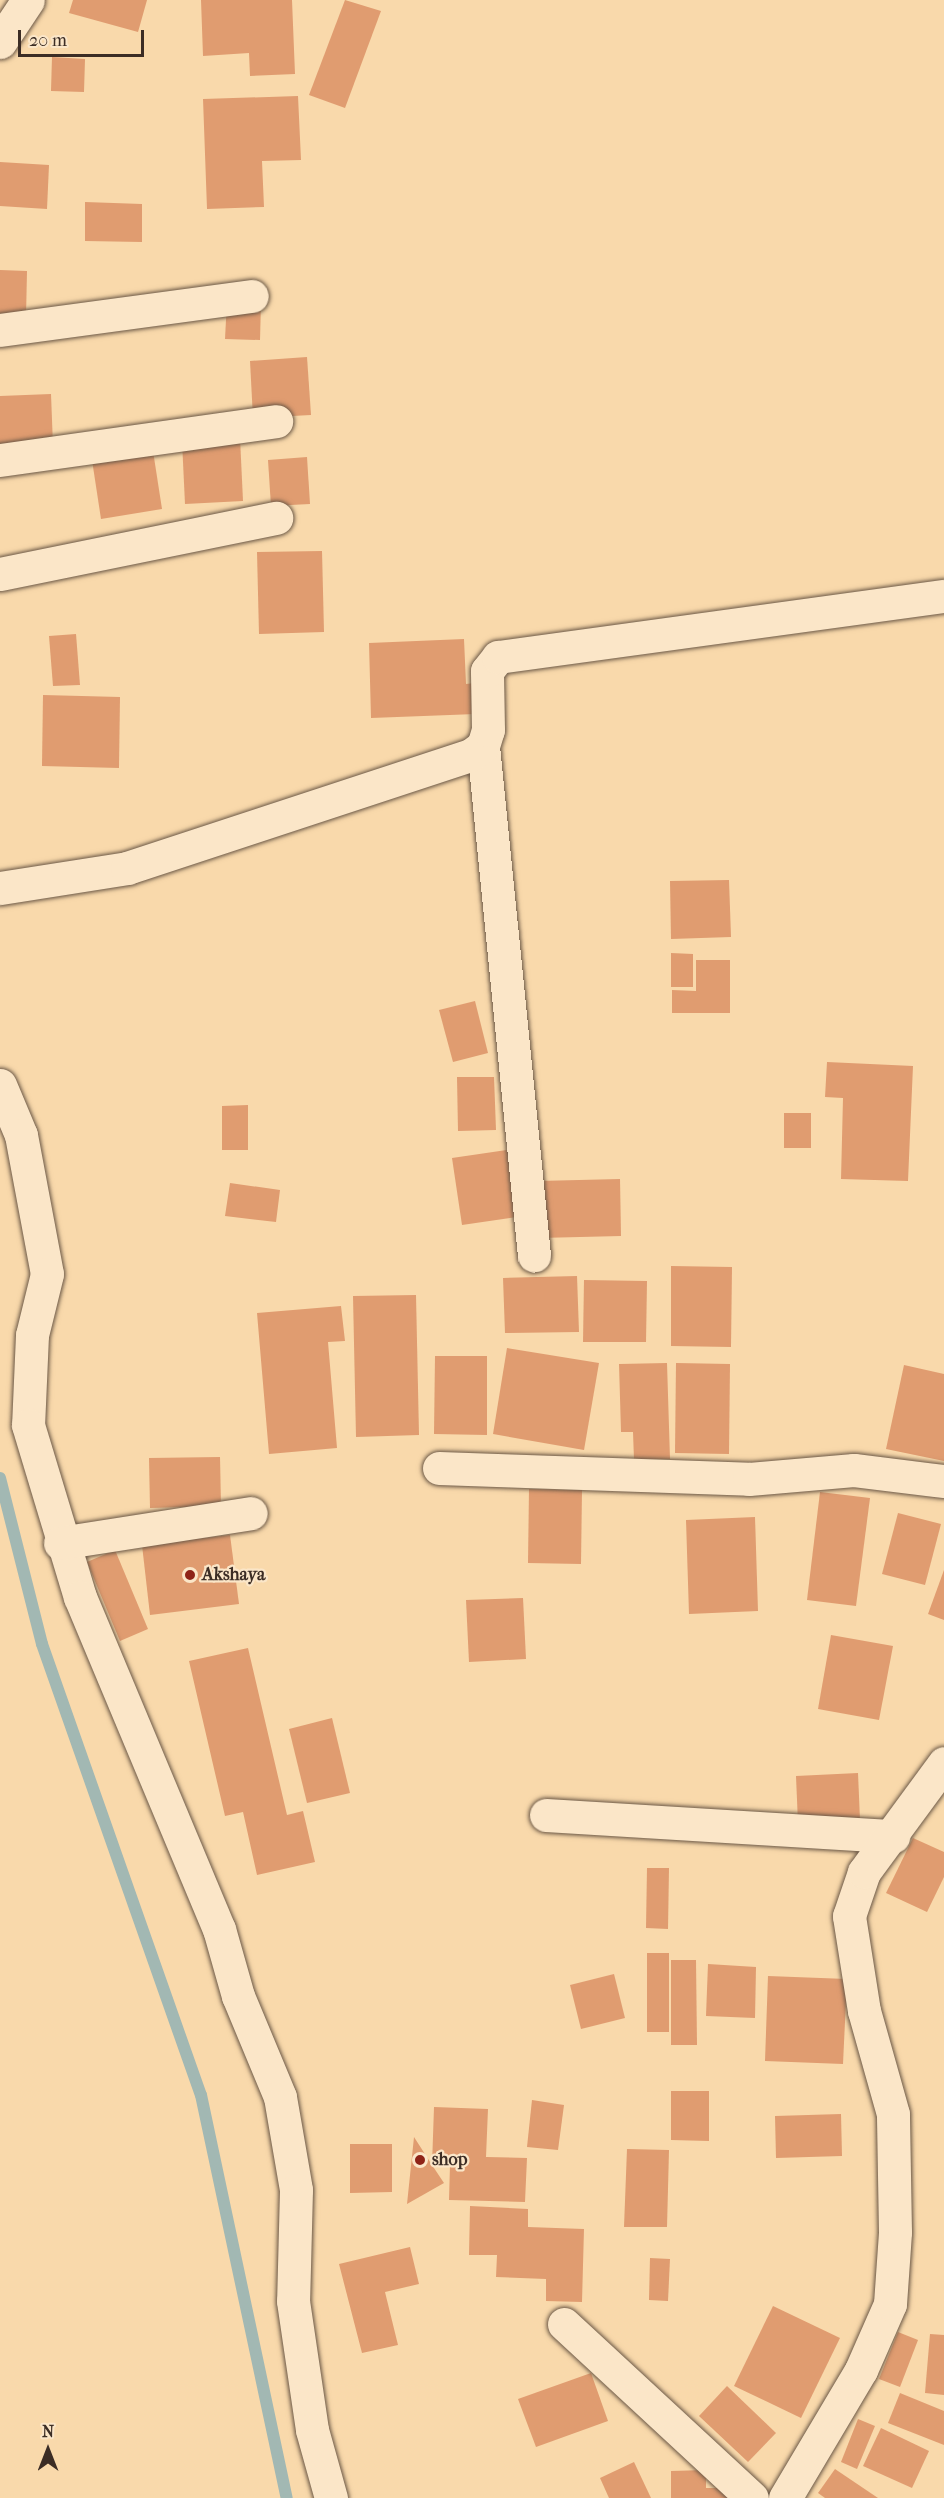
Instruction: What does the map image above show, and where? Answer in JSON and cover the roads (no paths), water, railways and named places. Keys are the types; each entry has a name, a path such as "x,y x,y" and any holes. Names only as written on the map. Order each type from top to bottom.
{"street":[{"path":"0,42 28,0"},
{"path":"0,330 252,296"},
{"path":"0,460 276,421"},
{"path":"0,574 276,518"},
{"path":"534,1255 483,746 487,671 498,657 944,596"},
{"path":"0,888 127,868 483,746"},
{"path":"0,1085 21,1135 47,1274 32,1335 28,1425 60,1543 129,1722 219,1929 238,1996 280,2097 296,2190 293,2301 312,2430 331,2498"},
{"path":"439,1468 749,1479 854,1470 944,1481"},
{"path":"60,1543 251,1513"},
{"path":"785,2498 861,2370 890,2304 893,2114 864,2011 849,1916 864,1872 893,1836 944,1763"},
{"path":"546,1815 893,1836"},
{"path":"564,2324 752,2498"}],"waterway":[{"path":"0,1478 42,1644 201,2095 287,2498"}],"place":[{"name":"Akshaya","path":"190,1575"},
{"name":"shop","path":"420,2160"}]}
